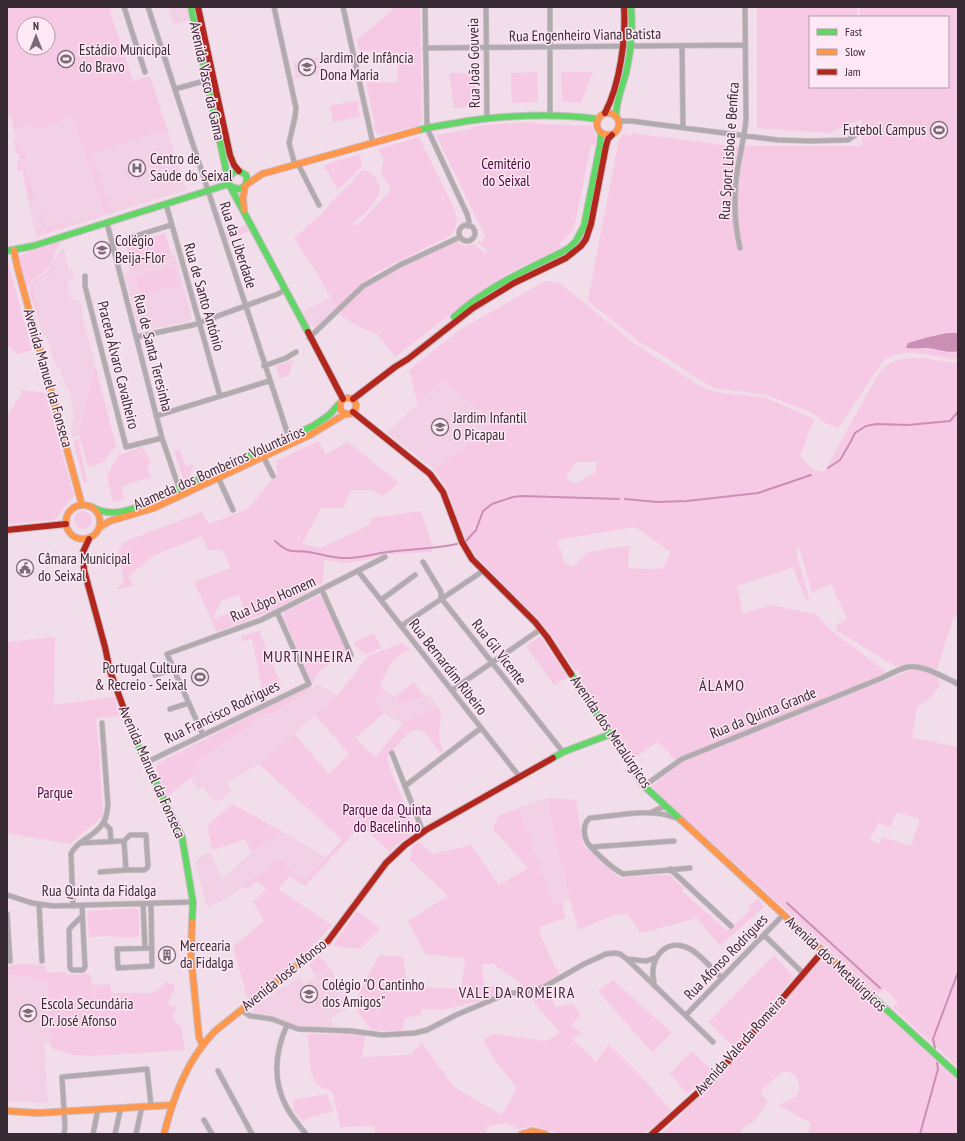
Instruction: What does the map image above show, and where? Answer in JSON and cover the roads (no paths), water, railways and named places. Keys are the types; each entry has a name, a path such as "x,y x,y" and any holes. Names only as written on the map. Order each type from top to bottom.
{"main road":[{"name":"Avenida Vasco da Gama","path":"191,7 231,159 240,172"},
{"name":"Avenida Vasco da Gama","path":"198,7 229,183 310,340"},
{"path":"395,367 406,356 482,295 510,278 569,248 576,241 584,226 600,145 600,133 596,126 598,119 605,113 608,107 619,71 624,46 624,7"},
{"path":"353,400 473,308 514,283 566,258 581,246 589,232 608,139 618,129 616,108 628,68 632,28 631,7"},
{"path":"605,113 611,113 617,118"},
{"path":"229,183 233,172 262,174 427,128 448,124 487,118 550,115 585,116 598,119"},
{"path":"600,133 612,135"},
{"path":"240,172 247,177 246,186"},
{"path":"229,183 236,190 242,189 262,174"},
{"path":"10,251 26,248 107,223 229,183"},
{"name":"Avenida Vasco da Gama","path":"246,186 243,202 246,216"},
{"name":"Avenida Manuel da Fonseca","path":"10,251 17,266 82,505"},
{"path":"310,340 341,401 340,410 345,414 353,412 356,405 353,400 348,398 341,401"},
{"name":"Alameda dos Bombeiros Voluntários","path":"217,474 263,457 317,424 329,415 341,401"},
{"name":"Avenida dos Metalúrgicos","path":"353,412 420,464 430,474 443,492 467,551 472,559 541,629 558,652 644,786 958,1076"},
{"name":"Alameda dos Bombeiros Voluntários","path":"100,527 110,521 154,508 180,492 217,474 260,450 320,430 336,418 345,414"},
{"name":"Alameda dos Bombeiros Voluntários","path":"92,507 105,513 116,512 180,492"},
{"path":"82,505 92,507 99,514 100,527 96,534 89,539 77,538 68,531 66,524 68,515 76,506 82,505"},
{"path":"7,530 66,524"},
{"name":"Avenida Manuel da Fonseca","path":"77,538 83,552 85,577 102,636 110,671 145,763 163,795 182,837 193,902 192,957 199,1037 202,1044"},
{"name":"Avenida Manuel da Fonseca","path":"83,552 89,539"},
{"name":"Avenida José Afonso","path":"164,1134 172,1104 181,1081 202,1044 215,1030 326,943 386,863 405,845 423,832 563,752 611,734"},
{"name":"Avenida Vale da Romeira","path":"652,1134 713,1079 823,952"},
{"path":"9,1113 38,1113 172,1104"},
{"path":"522,1134 532,1131 545,1134"}],"street":[{"path":"124,7 145,72"},
{"name":"Rua da Liberdade","path":"148,7 264,366 290,441"},
{"path":"274,7 296,110 289,143 296,164 319,205"},
{"path":"343,7 372,144"},
{"path":"425,7 427,128 467,214 469,221 468,226"},
{"name":"Rua João Gouveia","path":"486,7 487,118"},
{"path":"550,7 550,115"},
{"name":"Rua Sport Lisboa e Benfica","path":"740,248 737,233 736,180 744,136 746,77 745,7"},
{"name":"Rua Engenheiro Viana Batista","path":"425,48 745,45"},
{"path":"682,46 683,127"},
{"path":"175,89 210,80"},
{"path":"617,118 778,140 848,140 854,136"},
{"name":"Rua de Santo António","path":"166,204 198,323 220,396"},
{"name":"Rua de Santa Teresinha","path":"107,223 156,416 180,492"},
{"path":"128,240 129,238 171,225"},
{"path":"460,236 460,230 468,226"},
{"path":"460,236 466,241 473,238 474,230 468,226"},
{"path":"310,340 363,286 400,265 460,236"},
{"name":"Praceta Álvaro Cavalheiro","path":"85,276 85,286 126,447 162,438"},
{"path":"136,337 198,323 278,294 284,290"},
{"path":"264,366 286,358 296,352"},
{"path":"156,416 269,381"},
{"path":"260,450 273,476"},
{"path":"217,474 233,510"},
{"name":"Rua Lôpo Homem","path":"174,669 167,654 261,620 385,557"},
{"name":"Rua Gil Vicente","path":"423,562 441,592 441,598 563,752"},
{"name":"Rua Bernardim Ribeiro","path":"358,571 519,776"},
{"path":"401,626 483,571"},
{"path":"381,600 415,574"},
{"path":"322,590 351,655"},
{"name":"Rua Francisco Rodrigues","path":"145,763 309,684 277,612"},
{"path":"452,690 541,629"},
{"name":"Rua da Quinta Grande","path":"644,786 682,758 816,705 882,678 895,671 908,667 925,669 958,684"},
{"path":"155,675 174,669 203,735"},
{"path":"170,709 189,703"},
{"path":"73,906 71,854 74,848 104,823 108,805 102,723"},
{"path":"405,786 481,728"},
{"path":"392,753 423,832"},
{"path":"650,812 665,806"},
{"path":"680,820 666,814 650,812 590,818 586,821 584,826 587,842 608,863 623,874 690,868"},
{"path":"104,823 110,829 111,841"},
{"path":"80,843 124,841 130,835 147,836 148,868 144,870 100,872"},
{"path":"124,841 126,870"},
{"path":"592,847 674,841"},
{"path":"670,869 731,926"},
{"name":"Rua Quinta da Fidalga","path":"7,895 53,906 193,902"},
{"path":"151,903 152,948 152,966 118,968 117,949 152,948"},
{"path":"40,904 42,961"},
{"path":"143,904 145,948"},
{"path":"82,906 85,967 84,970 72,970 70,968 69,930 70,927 82,916"},
{"path":"7,914 10,962"},
{"name":"Rua Afonso Rodrigues","path":"686,1015 782,915"},
{"path":"764,935 804,974"},
{"path":"627,958 646,962 655,958 666,948 673,946 684,946 693,951 722,978"},
{"path":"241,1010 250,1016 272,1019 298,1029 352,1031 382,1035 420,1032 506,994 532,991 544,987 584,964 606,954 614,953 620,954 627,958 713,1042"},
{"path":"654,984 652,969 655,958"},
{"path":"287,1025 281,1039 277,1058 278,1083 285,1105 306,1134"},
{"path":"64,1134 65,1126 62,1076 147,1069 151,1105"},
{"path":"218,1071 252,1134"},
{"path":"136,1134 142,1106"},
{"path":"115,1134 121,1107"},
{"path":"93,1134 98,1109"},
{"path":"204,1120 212,1134"}],"waterway":[{"path":"828,468 840,460 855,433 866,426 877,424 908,425 950,421 958,412"},
{"path":"625,499 657,502 687,501 758,493 811,475"},
{"path":"466,541 476,530 483,511 492,504 513,497 619,499"},
{"path":"275,541 285,549 291,551 303,551 342,558 457,544"},
{"path":"787,903 880,988"},
{"path":"935,1048 933,1039 958,972"},
{"path":"920,1134 938,1069 937,1063"}],"place":[{"name":"Estádio Municipal do Bravo","path":"66,59"},
{"name":"Jardim de Infância Dona Maria","path":"307,67"},
{"name":"Futebol Campus","path":"939,130"},
{"name":"Centro de Saúde do Seixal","path":"137,168"},
{"name":"Colégio Beija-Flor","path":"102,250"},
{"name":"Jardim Infantil O Picapau","path":"440,427"},
{"name":"Câmara Municipal do Seixal","path":"25,568"},
{"name":"Portugal Cultura & Recreio - Seixal","path":"200,677"},
{"name":"Mercearia da Fidalga","path":"167,955"},
{"name":"Colégio \"O Cantinho dos Amigos\"","path":"309,994"},
{"name":"Escola Secundária Dr. José Afonso","path":"28,1013"}],"district":[{"name":"MURTINHEIRA","path":"308,656"},
{"name":"ÁLAMO","path":"722,685"},
{"name":"VALE DA ROMEIRA","path":"517,992"}],"park label":[{"name":"Cemitério do Seixal","path":"506,172"},
{"name":"Parque","path":"55,793"},
{"name":"Parque da Quinta do Bacelinho","path":"387,818"}]}
